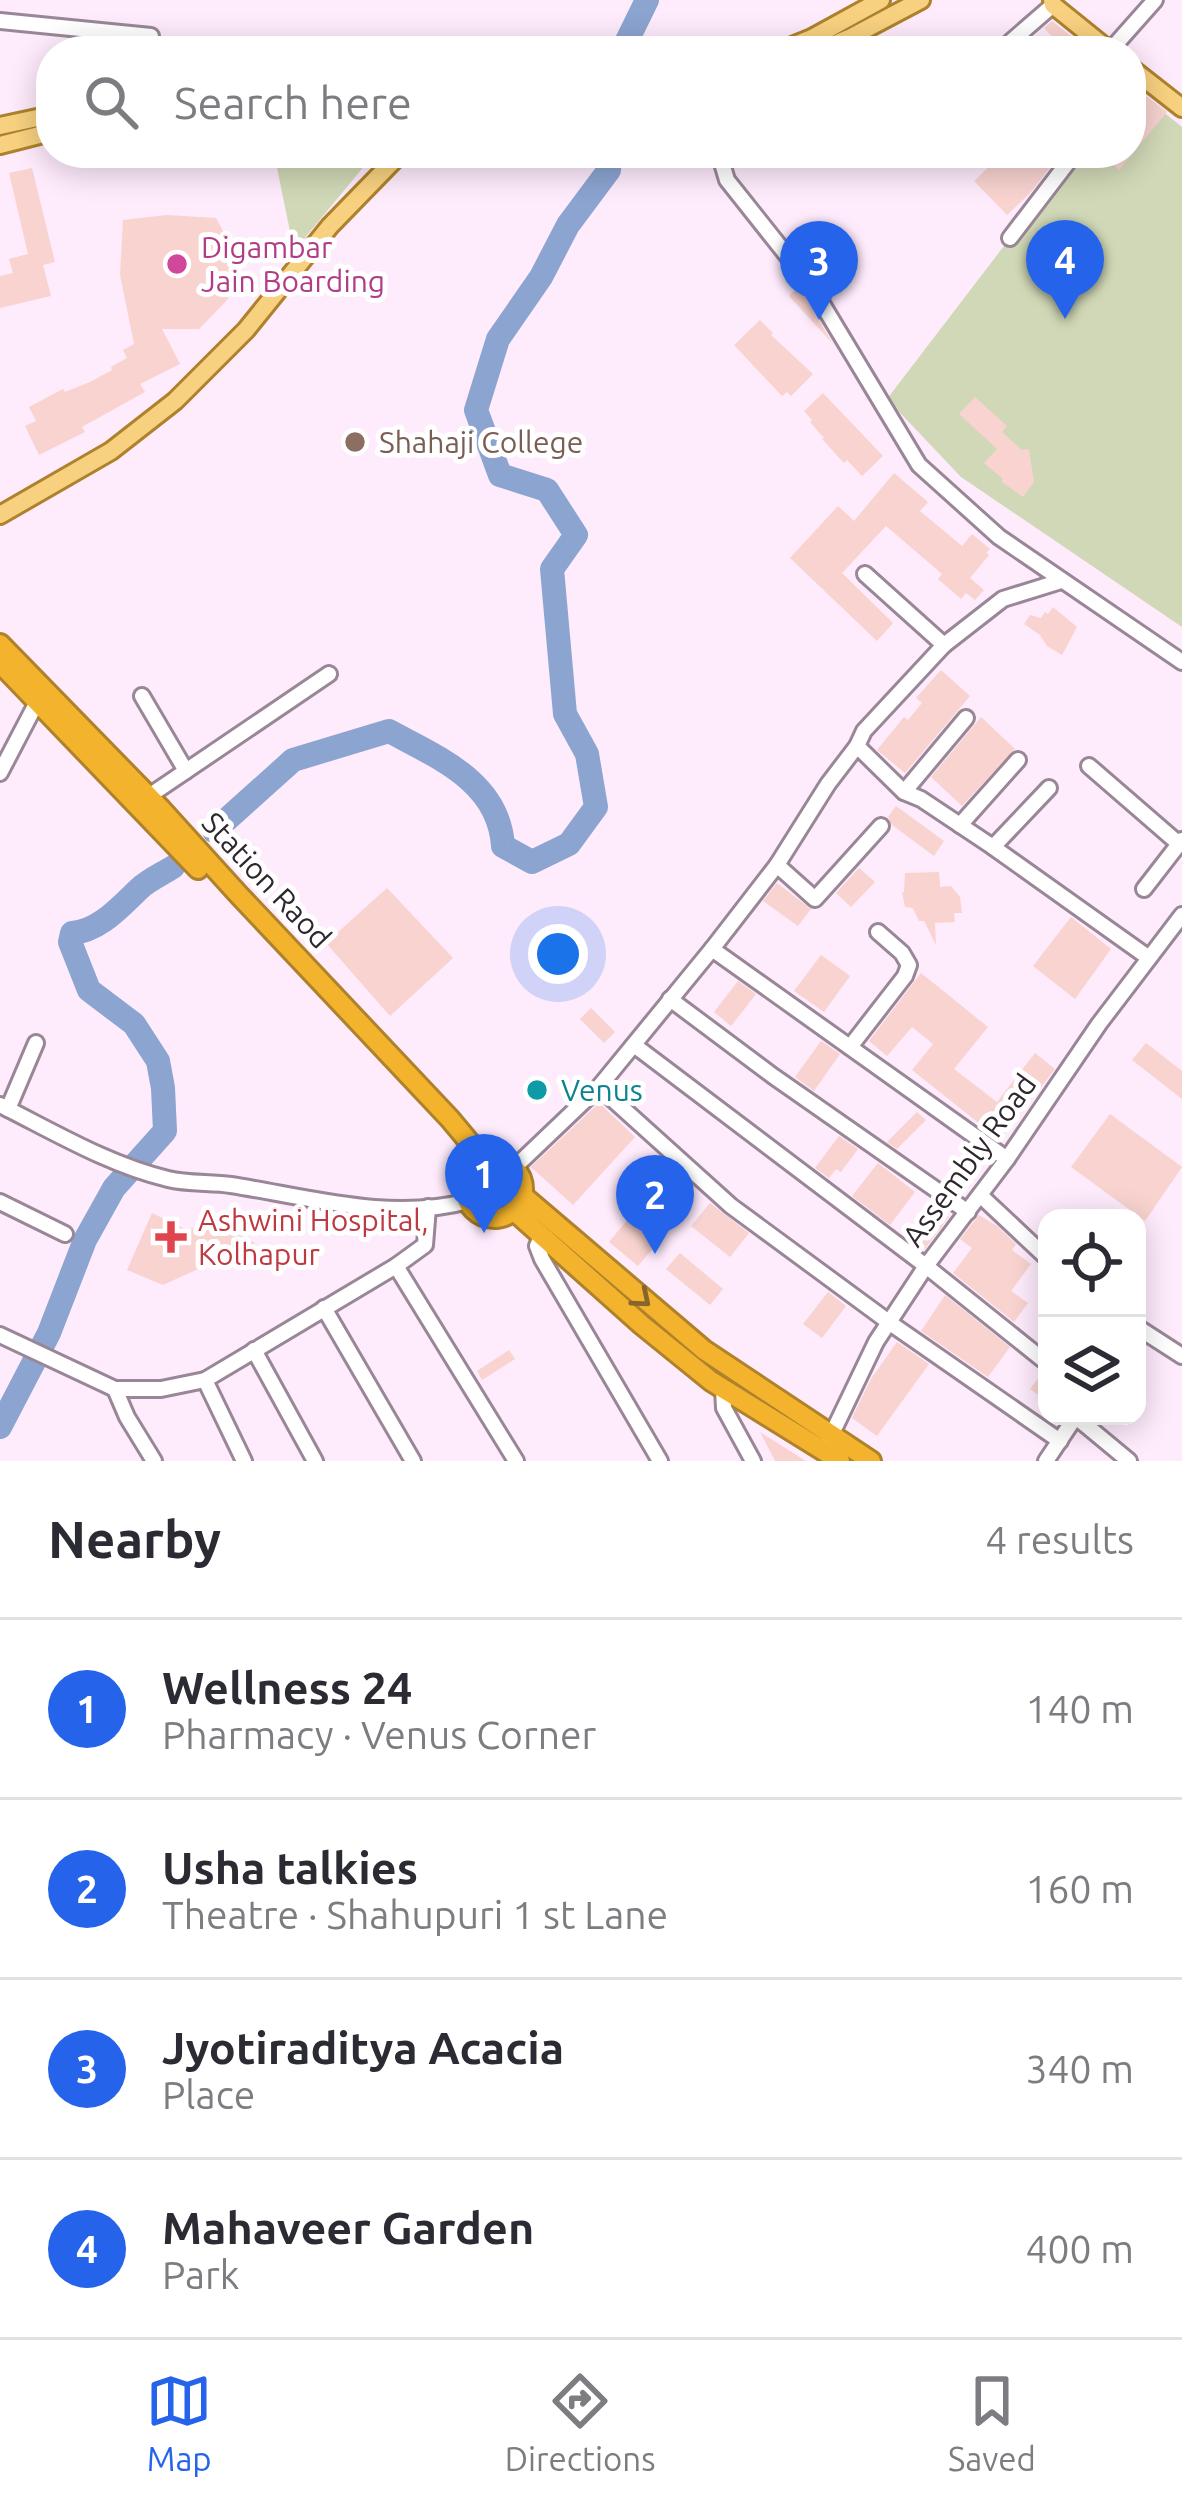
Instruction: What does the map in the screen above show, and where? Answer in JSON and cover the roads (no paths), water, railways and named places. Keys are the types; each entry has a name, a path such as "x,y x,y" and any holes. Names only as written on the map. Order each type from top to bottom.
{"highway":[{"name":"Station Raod","path":"0,644 451,1119 480,1163"},
{"path":"0,663 480,1163"},
{"path":"512,1207 522,1183 514,1168 504,1162 480,1163 466,1179 468,1201 478,1213 512,1207 831,1449"},
{"path":"512,1207 642,1325 723,1389 831,1449 871,1461"}],"main road":[{"path":"816,36 881,0"},
{"path":"853,36 921,0"},
{"path":"1057,2 1097,36"},
{"path":"1146,72 1182,95"},
{"path":"1146,77 1182,108"},
{"path":"0,126 36,118"},
{"path":"0,146 36,136"},
{"path":"0,515 111,451 176,401 246,330 329,226 386,168"}],"street":[{"path":"1138,36 1155,0"},
{"path":"1017,36 1057,2"},
{"path":"0,21 151,36"},
{"path":"723,168 727,180 812,287 919,465 998,537 1182,662"},
{"path":"1010,238 1064,168"},
{"path":"865,574 944,645"},
{"path":"514,1168 599,1087 712,949 777,865 864,730 944,645 1003,598 1061,581"},
{"path":"149,796 329,674"},
{"path":"142,697 186,771"},
{"path":"0,773 37,702"},
{"path":"904,792 966,718"},
{"path":"857,746 904,792 993,847 1149,958"},
{"path":"960,825 1018,760"},
{"path":"1089,766 1181,842 1144,889"},
{"path":"993,847 1049,788"},
{"path":"777,865 815,899 881,826"},
{"name":"Assembly Road","path":"831,1449 876,1342 1099,1024 1182,915"},
{"path":"850,1046 909,965 902,952 878,932"},
{"path":"712,949 1006,1159"},
{"path":"670,999 968,1212"},
{"path":"36,1043 4,1107 113,1161 171,1180 340,1205 428,1208 468,1201"},
{"path":"634,1045 1038,1356"},
{"path":"599,1087 731,1206 1060,1441"},
{"path":"980,1196 1038,1250"},
{"path":"0,1202 65,1234"},
{"path":"0,1335 116,1388 160,1389 205,1380 425,1245 428,1208"},
{"path":"542,1235 537,1246 542,1259 660,1461"},
{"path":"396,1266 516,1461"},
{"path":"324,1308 413,1461"},
{"path":"1146,1333 1182,1356"},
{"path":"254,1350 315,1461"},
{"path":"205,1380 244,1461"},
{"path":"116,1388 127,1417 154,1461"},
{"path":"723,1389 724,1408 753,1461"},
{"path":"1046,1461 1071,1425"},
{"path":"1086,1425 1129,1461"}],"waterway":[{"path":"629,36 647,0"},
{"path":"214,831 293,760 389,731 463,775 491,805 503,846 532,862 569,844 596,807 587,754 565,714 552,569 576,535 547,490 500,475 476,410 498,339 609,168"},
{"path":"0,1427 49,1333 85,1240 114,1188 165,1131 158,1061 134,1024 89,990 70,942 72,933 100,923 173,867"}],"place":[{"name":"Digambar Jain Boarding","path":"177,264"},
{"name":"Mahaveer Garden","path":"1065,319"},
{"name":"Jyotiraditya Acacia","path":"819,320"},
{"name":"Shahaji College","path":"355,442"},
{"name":"Venus","path":"537,1090"},
{"name":"Wellness 24","path":"484,1233"},
{"name":"Ashwini Hospital, Kolhapur","path":"171,1237"},
{"name":"Usha talkies","path":"655,1254"}]}
